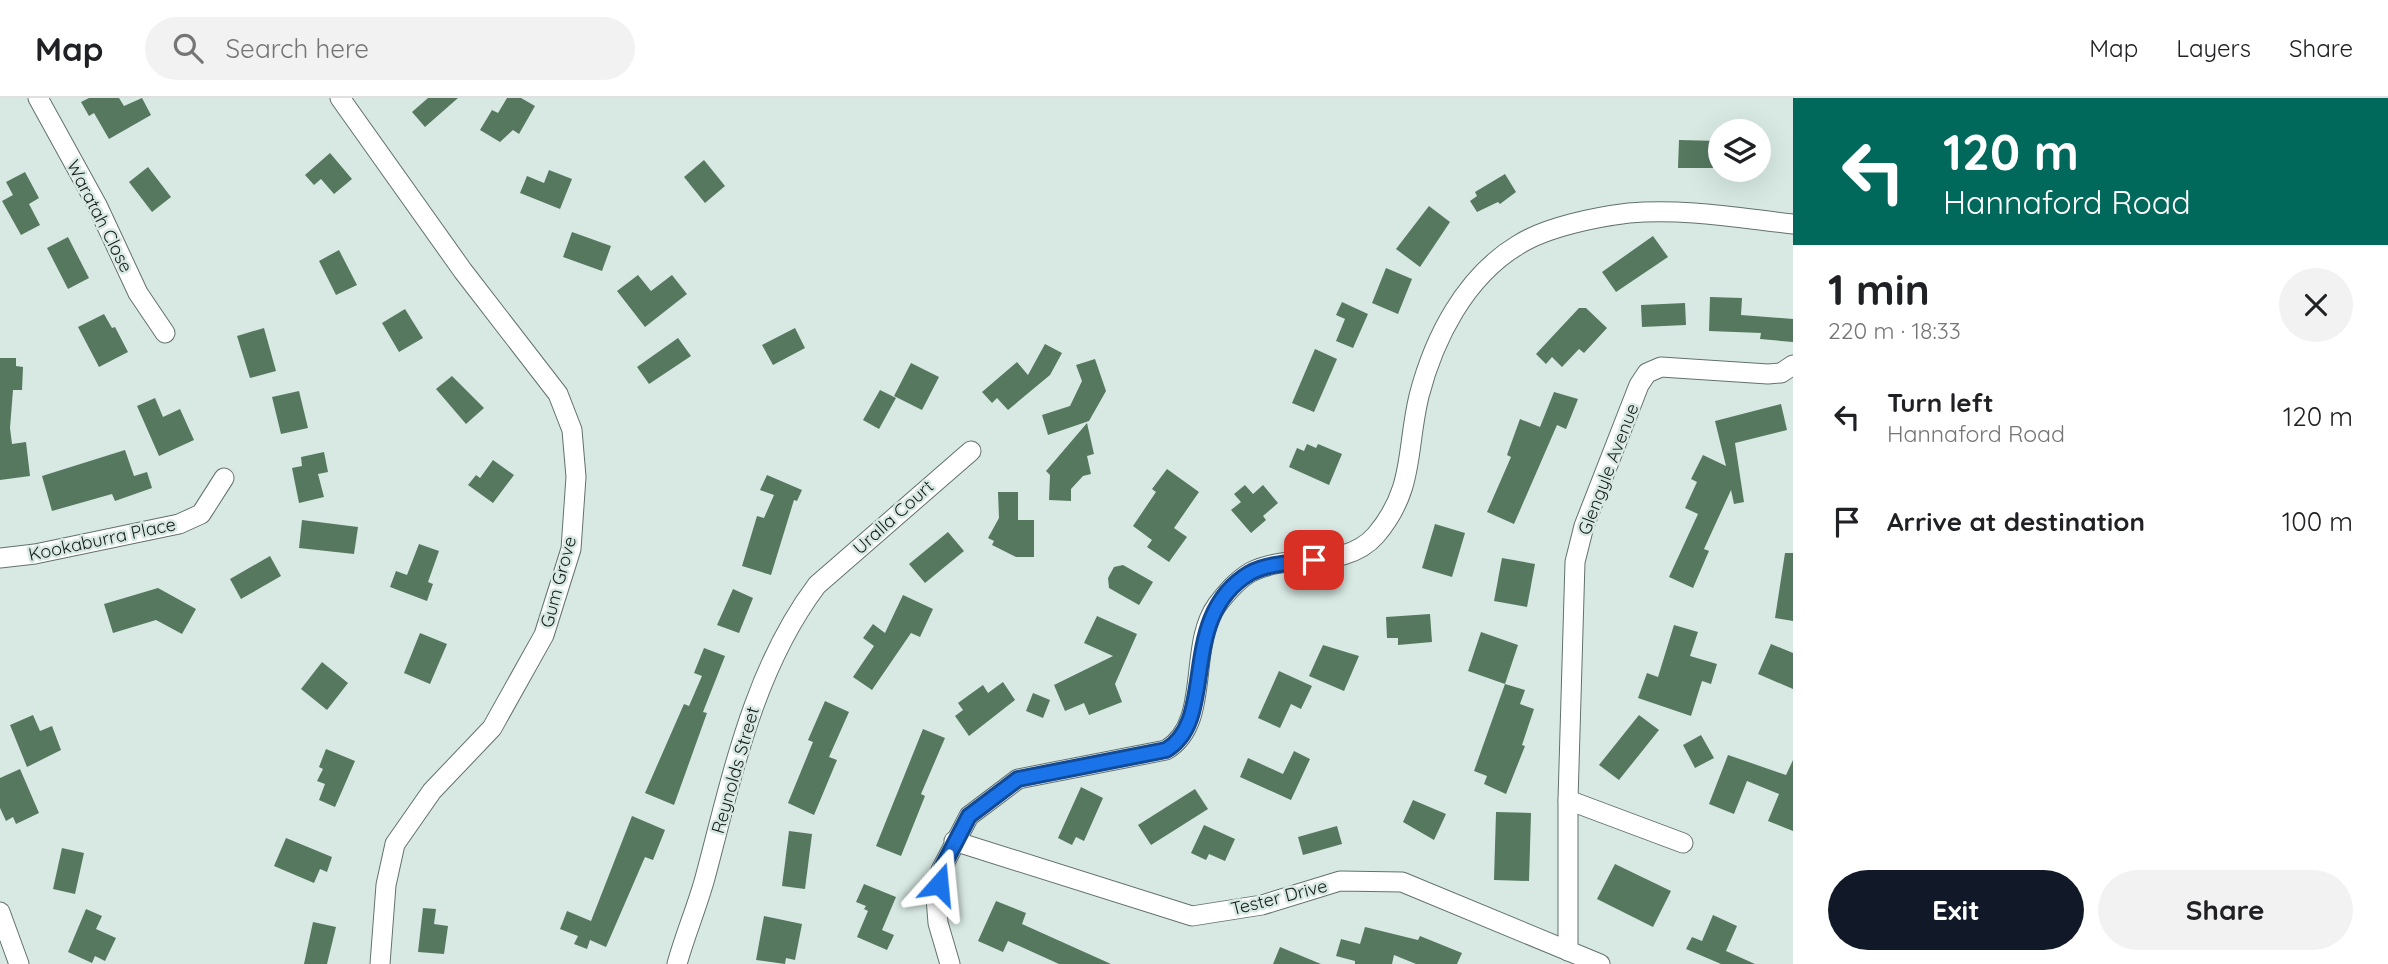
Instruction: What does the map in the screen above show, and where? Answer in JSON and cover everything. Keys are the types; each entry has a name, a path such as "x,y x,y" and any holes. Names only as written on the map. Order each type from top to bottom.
{"street":[{"name":"Waratah Close","path":"38,98 97,205 138,293 165,333"},
{"name":"Gum Grove","path":"340,98 463,271 558,394 572,430 576,477 571,549 544,635 492,728 432,791 395,844 386,885 380,964"},
{"path":"950,964 938,923 936,898 941,870 969,816 1018,779 1166,750 1180,742 1189,724 1203,638 1215,608 1233,586 1252,572 1333,557 1355,550 1374,538 1397,508 1409,473 1418,400 1430,356 1448,320 1475,282 1518,244 1579,222 1631,213 1685,213 1793,223"},
{"name":"Glengyle Avenue","path":"1568,951 1568,800 1575,562 1584,526 1639,385 1647,373 1661,367 1768,374 1781,373 1793,365"},
{"name":"Uralla Court","path":"817,585 971,451"},
{"name":"Kookaburra Place","path":"0,558 35,554 179,524 201,514 224,478"},
{"name":"Reynolds Street","path":"677,964 693,921 754,702 801,607 817,585"},
{"path":"1568,800 1683,843"},
{"name":"Tester Drive","path":"954,841 1192,916 1262,905 1340,881 1402,882 1600,964"},
{"path":"0,912 19,964"}],"building":[{"path":"89,98 119,98 124,106 142,98 151,115 109,139 94,113 89,116 81,102"},
{"path":"428,98 458,98 425,127 412,112"},
{"path":"507,98 521,98 535,106 519,134 513,130 500,142 480,130 492,110 498,113"},
{"path":"1679,140 1708,141 1708,168 1678,168"},
{"path":"330,153 352,179 334,194 321,179 314,185 305,175"},
{"path":"704,160 725,186 705,203 684,177"},
{"path":"148,167 171,197 152,212 129,182"},
{"path":"549,170 572,179 560,209 520,193 527,176 544,183"},
{"path":"25,172 39,198 29,204 40,225 21,235 2,201 13,195 6,182"},
{"path":"1505,174 1516,192 1500,204 1498,202 1477,212 1470,201 1477,196 1475,192"},
{"path":"1429,206 1450,222 1420,267 1396,249"},
{"path":"572,232 611,246 602,271 563,257"},
{"path":"1653,236 1668,257 1616,292 1602,272"},
{"path":"68,237 89,278 68,289 47,248"},
{"path":"339,250 357,285 336,295 319,261"},
{"path":"1386,268 1412,279 1398,314 1372,303"},
{"path":"638,275 651,291 672,275 687,294 645,327 617,291"},
{"path":"1710,297 1742,298 1741,315 1793,319 1793,342 1760,339 1761,333 1709,331"},
{"path":"1342,302 1368,314 1353,348 1336,341 1345,319 1336,315"},
{"path":"1685,303 1686,325 1642,327 1641,305"},
{"path":"1579,308 1586,308 1607,328 1584,353 1579,349 1562,367 1552,357 1546,364 1536,354"},
{"path":"405,309 423,338 399,352 382,323"},
{"path":"104,314 112,328 115,327 128,352 99,367 78,327"},
{"path":"264,328 276,371 250,378 237,336"},
{"path":"795,328 805,348 773,365 762,345"},
{"path":"678,338 691,356 649,384 637,367"},
{"path":"1045,344 1062,353 1050,375 1008,410 997,398 992,403 982,392 1017,362 1028,375"},
{"path":"1315,349 1337,359 1314,412 1292,403"},
{"path":"0,358 16,358 16,366 23,367 22,390 13,390 10,428 12,444 26,442 30,476 0,480"},
{"path":"1095,359 1106,391 1089,421 1048,435 1042,415 1070,406 1082,381 1076,365"},
{"path":"911,363 939,377 922,410 894,396"},
{"path":"452,376 484,408 466,424 436,389"},
{"path":"880,390 896,398 879,429 863,420"},
{"path":"299,391 308,428 281,434 272,397"},
{"path":"1554,392 1578,399 1566,429 1557,425 1514,524 1487,512 1511,457 1507,455 1520,419 1540,427"},
{"path":"155,398 163,417 180,409 194,440 159,456 137,406"},
{"path":"1781,404 1787,430 1735,443 1744,502 1734,504 1731,490 1704,549 1709,551 1693,588 1669,577 1698,514 1685,508 1697,482 1691,479 1703,455 1726,466 1715,421"},
{"path":"1087,423 1094,454 1087,456 1091,474 1083,476 1071,489 1071,501 1049,500 1050,475 1046,471"},
{"path":"1307,444 1316,448 1318,444 1342,454 1329,485 1289,467 1297,448 1304,451"},
{"path":"125,450 134,476 147,472 152,488 115,501 112,494 52,511 42,476"},
{"path":"324,452 328,472 318,474 324,497 299,503 292,468 302,466 301,457"},
{"path":"493,460 514,475 493,503 468,485 476,475 480,478"},
{"path":"1167,469 1199,492 1174,528 1187,537 1169,562 1147,547 1152,540 1133,526 1156,492 1152,489"},
{"path":"767,475 802,490 797,501 794,500 771,575 742,566 757,516 764,518 774,495 760,490"},
{"path":"1245,485 1253,494 1263,485 1278,503 1263,516 1266,520 1251,533 1231,510 1241,502 1234,494"},
{"path":"998,492 1018,492 1018,520 1034,520 1034,557 1016,557 992,545 994,541 988,538 999,518"},
{"path":"302,520 358,527 354,554 299,548"},
{"path":"1435,524 1465,533 1452,577 1422,568"},
{"path":"948,532 964,551 925,583 909,564"},
{"path":"419,544 439,551 428,582 433,584 427,601 390,587 396,571 407,575"},
{"path":"1785,553 1793,553 1793,621 1775,618"},
{"path":"270,556 281,576 241,599 230,579"},
{"path":"1502,558 1535,564 1527,607 1494,601"},
{"path":"1123,565 1153,582 1139,605 1109,588 1108,578 1114,567"},
{"path":"158,588 196,609 182,634 156,620 113,633 104,604"},
{"path":"733,589 753,598 739,633 717,625"},
{"path":"903,595 933,609 920,637 911,633 872,690 853,677 874,646 863,638 873,624 885,633"},
{"path":"1430,614 1432,642 1398,645 1398,638 1387,638 1386,617"},
{"path":"1097,616 1137,634 1115,684 1122,702 1089,715 1084,703 1065,711 1054,685 1113,656 1084,643"},
{"path":"1674,625 1698,632 1690,656 1717,664 1711,684 1702,681 1691,716 1638,698 1647,673 1658,677"},
{"path":"1481,632 1518,645 1505,684 1468,671"},
{"path":"420,633 447,644 430,684 404,673"},
{"path":"1771,644 1793,653 1793,689 1758,674"},
{"path":"1323,645 1359,656 1344,691 1309,676"},
{"path":"704,648 725,656 703,712 707,713 674,805 645,793 684,704 689,706 702,676 694,673"},
{"path":"322,662 348,683 327,710 301,689"},
{"path":"1279,671 1312,686 1301,709 1291,704 1280,728 1258,718"},
{"path":"1003,682 1015,700 969,736 955,716 963,710 958,703 983,685 988,693"},
{"path":"1505,684 1525,690 1520,704 1534,709 1522,745 1525,746 1506,794 1484,784 1487,776 1474,771"},
{"path":"1033,693 1050,700 1043,718 1026,711"},
{"path":"825,701 849,712 829,757 837,760 814,815 788,803 813,742 808,740"},
{"path":"33,715 40,731 52,726 61,750 27,767 10,725"},
{"path":"1639,715 1659,730 1619,780 1599,765"},
{"path":"923,729 945,738 921,794 925,796 901,856 876,846"},
{"path":"1701,735 1714,758 1695,768 1683,745"},
{"path":"326,749 355,761 335,807 319,800 325,784 317,781 323,769 319,767"},
{"path":"1294,751 1310,759 1291,800 1240,777 1248,758 1283,774"},
{"path":"1728,755 1786,775 1793,760 1793,831 1768,821 1779,794 1747,781 1734,814 1709,804"},
{"path":"20,769 39,813 16,824 13,817 6,821 0,808 0,778"},
{"path":"1081,787 1103,798 1084,841 1076,837 1072,845 1058,838"},
{"path":"1195,789 1208,809 1151,845 1138,825"},
{"path":"1413,800 1446,814 1434,840 1403,822"},
{"path":"1496,812 1531,813 1529,881 1494,880"},
{"path":"632,816 665,830 653,860 645,857 606,947 590,940 587,949 574,944 578,936 560,929 567,911 591,921"},
{"path":"1204,825 1235,839 1225,861 1209,854 1206,860 1191,853"},
{"path":"1337,826 1342,844 1303,855 1298,837"},
{"path":"789,831 812,834 805,889 782,886"},
{"path":"286,838 332,857 327,872 320,869 314,883 274,866"},
{"path":"62,848 84,853 75,894 53,889"},
{"path":"1615,864 1671,891 1653,927 1597,899"},
{"path":"864,884 896,897 882,930 894,935 887,950 857,937 868,911 864,909 866,906 856,902"},
{"path":"996,901 1026,913 1022,924 1111,964 1059,964 1008,941 1003,952 978,941"},
{"path":"423,908 436,909 434,924 448,926 444,954 418,952"},
{"path":"86,909 102,916 96,929 116,938 105,961 95,956 92,963 68,952"},
{"path":"1713,915 1737,926 1726,951 1755,964 1721,964 1686,949 1692,937 1702,941"},
{"path":"764,916 802,924 795,960 786,958 785,964 756,960"},
{"path":"313,922 336,927 327,964 304,964"},
{"path":"1365,927 1418,940 1420,936 1462,953 1457,964 1416,964 1394,955 1392,964 1355,964 1355,961 1336,956 1341,939 1360,944"},
{"path":"1280,947 1321,964 1273,964"}],"route":[{"path":"939,884 941,870 969,816 991,796 1018,779 1166,750 1180,742 1189,724 1203,638 1215,608 1233,586 1252,572 1275,565 1314,560"}]}
